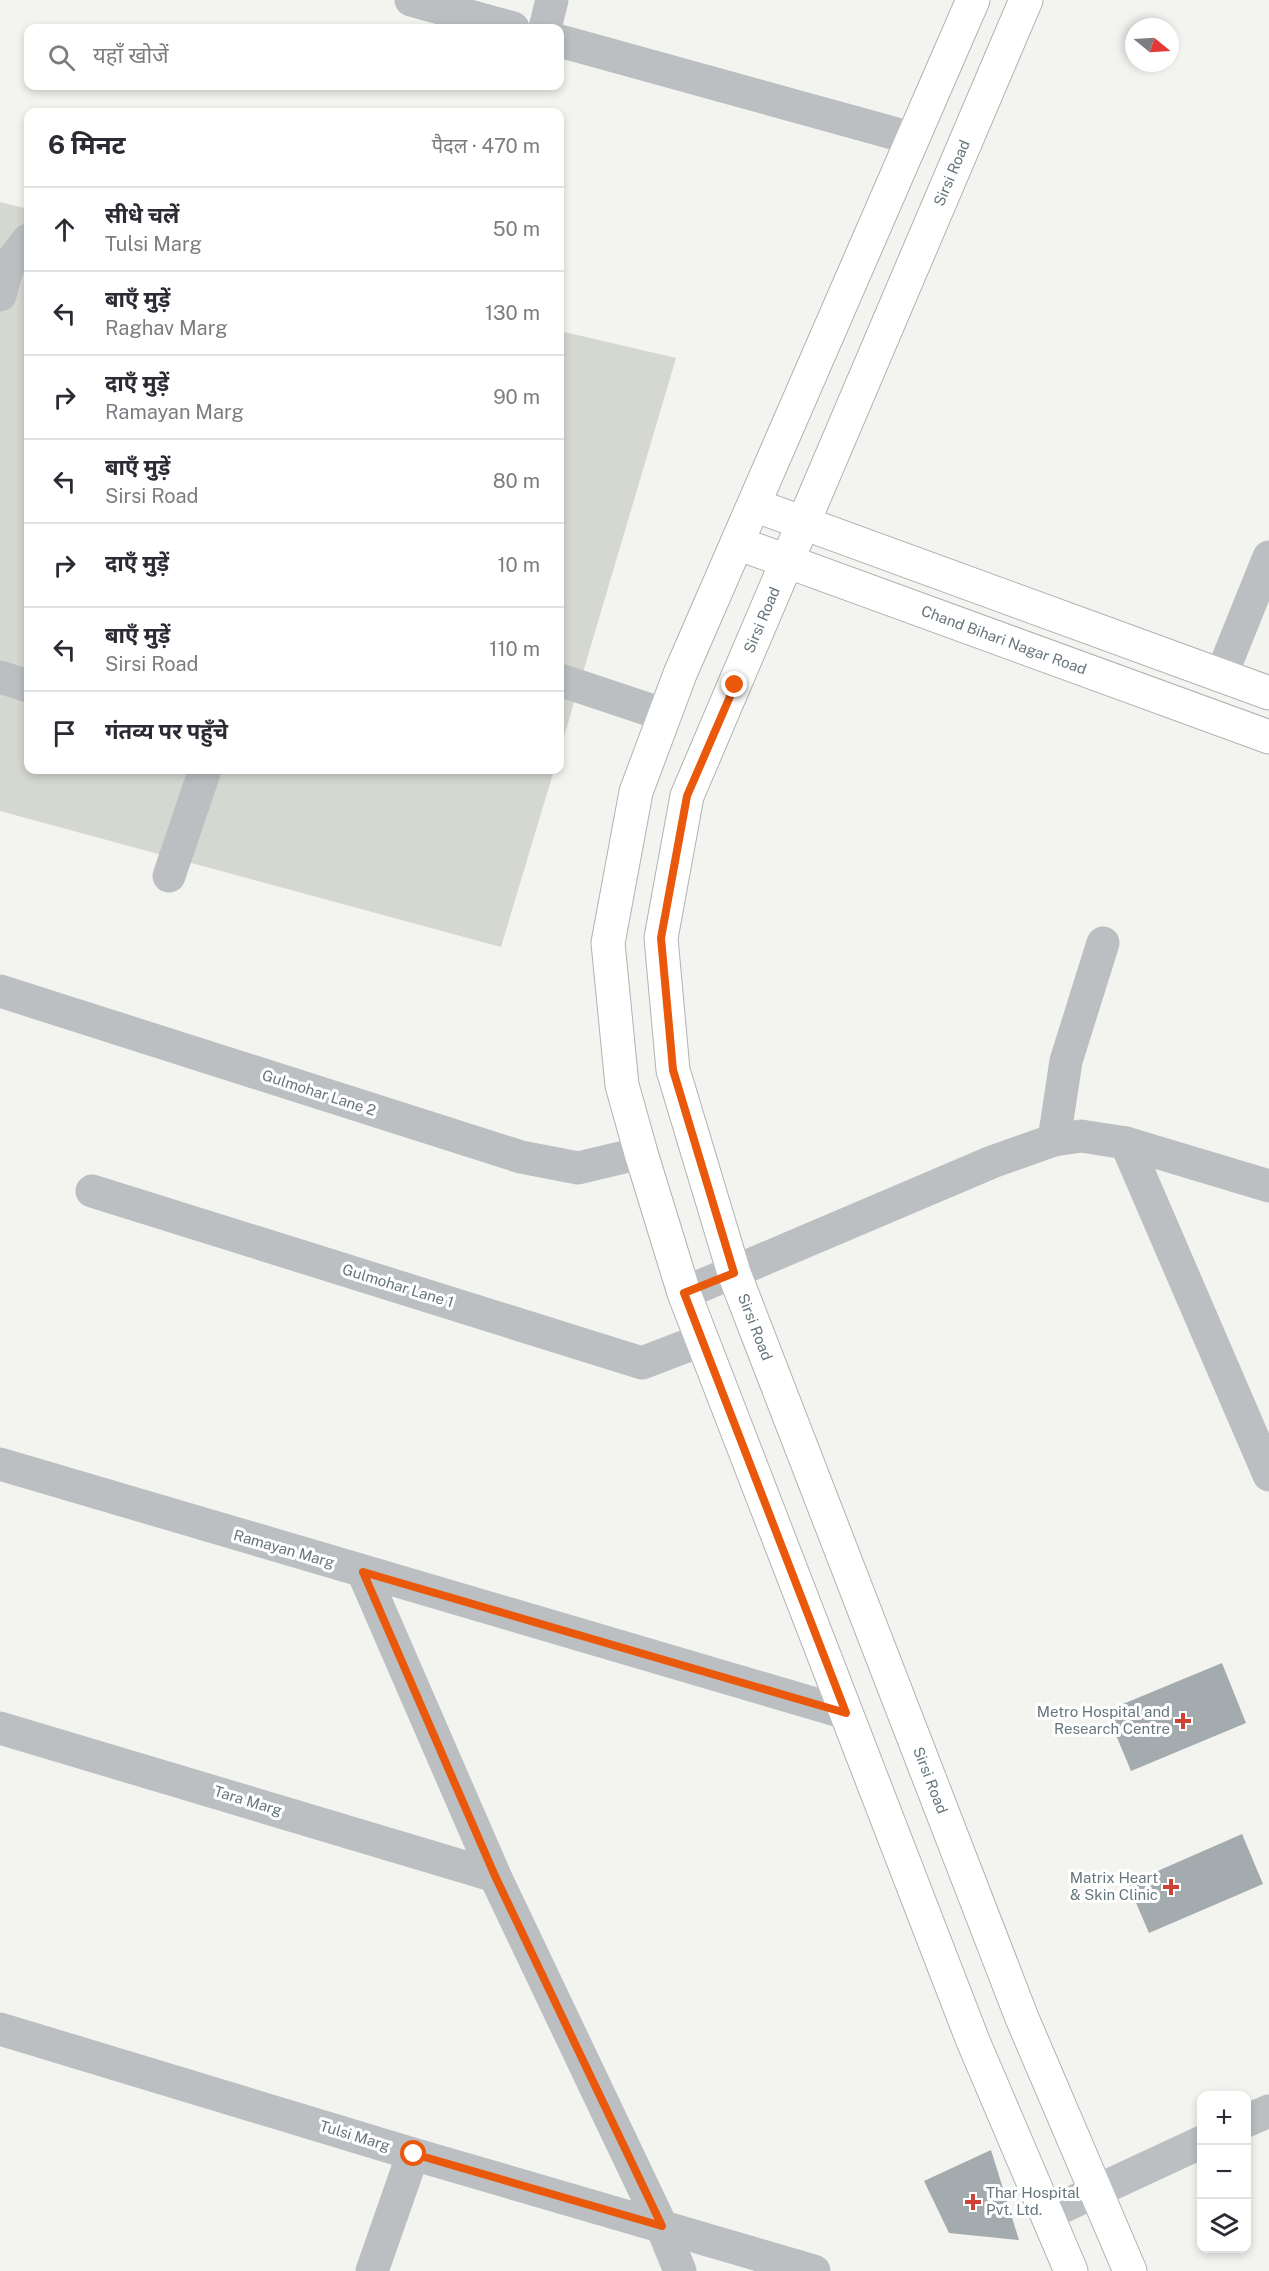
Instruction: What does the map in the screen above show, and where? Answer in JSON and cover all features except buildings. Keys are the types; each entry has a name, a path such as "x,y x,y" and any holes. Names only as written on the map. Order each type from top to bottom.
{"main road":[{"path":"973,0 911,138 680,674 636,792 608,944 622,1084 640,1153 684,1293 973,2041 1071,2271"},
{"name":"Sirsi Road","path":"1026,0 687,796 661,938 673,1070 734,1273 1022,2018 1130,2271"},
{"path":"754,505 1269,693"},
{"name":"Chand Bihari Nagar Road","path":"737,543 1269,737"}],"street":[{"path":"411,0 498,24"},
{"path":"546,24 552,0"},
{"path":"564,42 911,138"},
{"path":"0,295 8,266 24,245"},
{"path":"1221,676 1269,557"},
{"path":"0,677 24,685"},
{"path":"564,681 665,715"},
{"path":"169,876 204,774"},
{"path":"1054,1140 1066,1061 1103,943"},
{"name":"Gulmohar Lane 2","path":"0,991 521,1157 578,1168 640,1153"},
{"path":"684,1293 992,1162 1054,1140 1082,1136 1126,1143 1269,1186"},
{"path":"1126,1143 1269,1475"},
{"name":"Gulmohar Lane 1","path":"92,1191 642,1363 702,1340"},
{"name":"Ramayan Marg","path":"0,1464 846,1713"},
{"path":"363,1572 495,1876 662,2226 680,2271"},
{"name":"Tara Marg","path":"0,1728 495,1876"},
{"name":"Tulsi Marg","path":"0,2029 414,2154 814,2271"},
{"path":"1251,2119 1269,2111"},
{"path":"1047,2214 1197,2144"},
{"path":"372,2271 414,2154"}],"shaded area":[{"path":"0,202 24,208 24,774 553,774 501,947 0,811"},
{"path":"564,332 676,358 564,736"}],"place":[{"name":"Metro Hospital and Research Centre","path":"1183,1721"},
{"name":"Matrix Heart & Skin Clinic","path":"1171,1887"},
{"name":"Thar Hospital Pvt. Ltd.","path":"973,2202"}],"route":[{"path":"414,2154 662,2226 495,1876 363,1572 846,1713 684,1293 734,1273 673,1070 661,938 687,796 735,685"}]}
